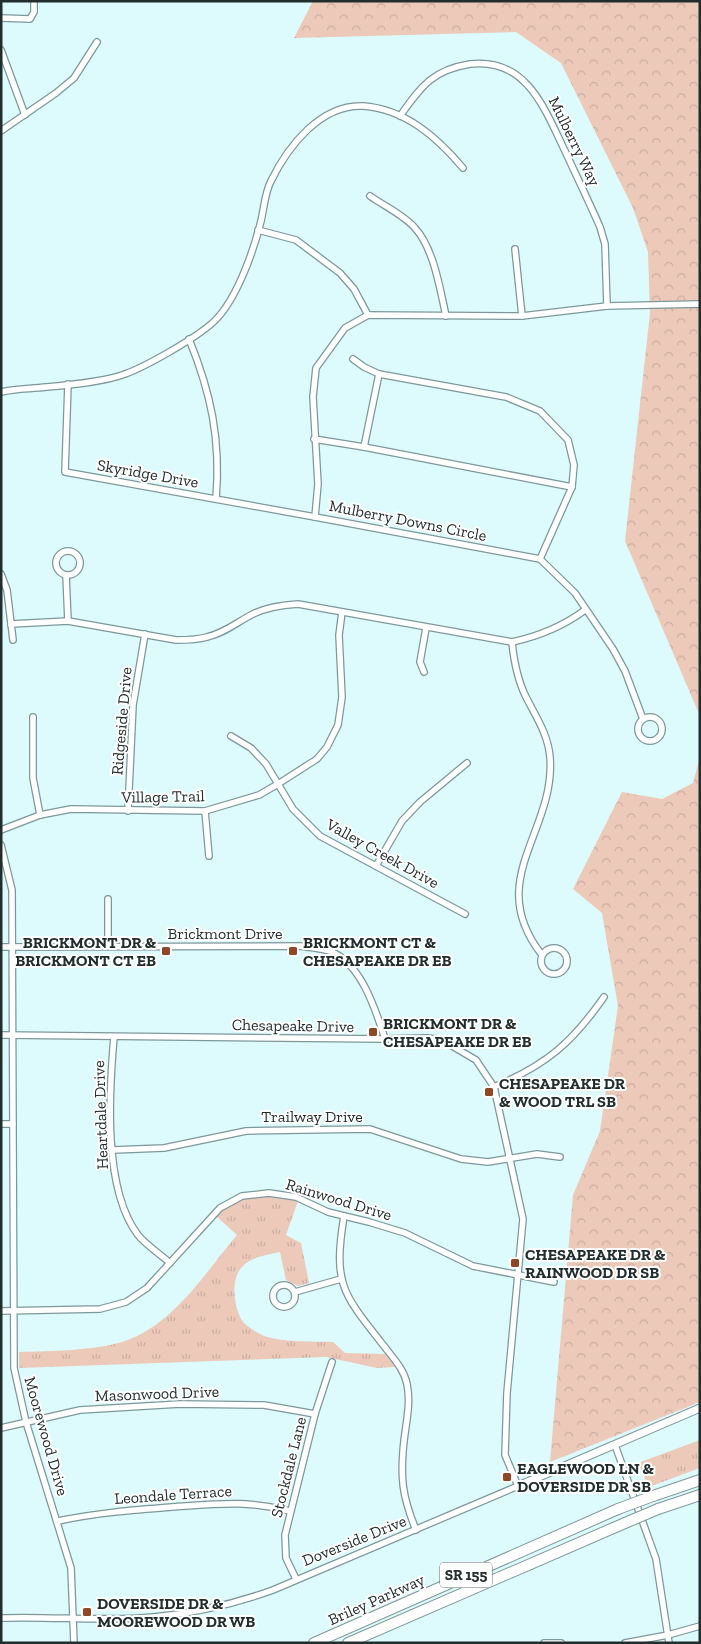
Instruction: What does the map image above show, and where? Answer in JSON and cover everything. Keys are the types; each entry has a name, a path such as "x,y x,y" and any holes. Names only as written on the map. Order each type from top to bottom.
{"highway":[{"name":"Briley Parkway","path":"314,1643 618,1509 700,1480"},
{"name":"Briley Parkway","path":"348,1643 625,1523 700,1495"}],"street":[{"path":"1,18 30,19 34,12 34,1"},
{"path":"1,131 25,116 74,78 96,42"},
{"path":"1,50 25,116"},
{"name":"Mulberry Way","path":"400,116 423,83 456,66 484,62 504,68 522,80 542,102 600,227 605,244 607,306"},
{"path":"1,392 20,387 46,387 125,374 210,326 226,311 236,292 258,230 270,181 297,140 320,119 336,109 353,106 378,107 400,116 425,130 442,144 462,168"},
{"path":"370,196 415,228 428,251 438,277 446,316"},
{"path":"258,230 296,240 340,273 354,289 368,315 522,316 607,306 700,304"},
{"path":"515,249 522,316"},
{"name":"Mulberry Downs Circle","path":"368,315 345,328 316,368 313,397 318,484 315,517 540,559"},
{"path":"189,339 212,404 218,473 216,499"},
{"path":"353,359 364,368 379,374 506,397 540,411 568,440 574,465 572,488 540,559 575,593 613,649 625,671 643,719"},
{"path":"364,447 379,374"},
{"name":"Skyridge Drive","path":"68,384 65,472 315,517"},
{"path":"314,439 572,488"},
{"path":"66,575 77,572 80,564 78,557 72,552 64,552 56,561 57,568 66,575 68,621"},
{"path":"1,574 7,590 13,640"},
{"path":"11,624 68,621 176,640 207,637 225,631 253,614 276,606 298,604 512,642 539,637 567,623 585,610"},
{"name":"Village Trail","path":"1,830 40,815 71,809 205,811 259,795 278,784 316,759 327,747 338,725 342,696 339,635 342,612"},
{"path":"424,672 420,662 426,628"},
{"name":"Ridgeside Drive","path":"128,811 133,705 145,634"},
{"path":"512,642 518,678 546,735 550,756 550,780 518,884 520,916 527,932 542,955 543,967 549,973 557,973 564,968 566,956 560,950 548,949 542,955"},
{"path":"33,717 33,778 40,815"},
{"path":"651,717 659,721 662,732 657,739 650,741 640,736 638,725 643,719 651,717"},
{"name":"Valley Creek Drive","path":"231,736 251,748 266,764 292,809 320,836 465,914"},
{"path":"376,866 402,821 420,802 467,763"},
{"path":"205,811 209,856"},
{"name":"Moorewood Drive","path":"1,845 12,890 14,1368 26,1422 71,1568 74,1643"},
{"path":"108,899 108,946"},
{"name":"Brickmont Drive","path":"1,947 301,946 333,953 347,963 361,981 374,1003 385,1039"},
{"path":"494,1087 528,1072 565,1046 604,997"},
{"name":"Chesapeake Drive","path":"1,1036 427,1038 442,1040 476,1060 494,1087 523,1219 507,1393 505,1455 518,1486"},
{"name":"Heartdale Drive","path":"114,1037 110,1081 113,1150 114,1167 123,1208 139,1235 170,1263"},
{"path":"1,1124 13,1124"},
{"name":"Trailway Drive","path":"113,1150 164,1148 246,1130 370,1129 461,1159 488,1162 537,1154 560,1157"},
{"name":"Rainwood Drive","path":"1,1311 100,1309 126,1302 147,1288 220,1208 242,1196 268,1193 296,1197 328,1212 405,1233 473,1266 554,1282"},
{"path":"344,1216 340,1245 342,1285 357,1312 400,1366 407,1384 408,1405 401,1475 404,1500 416,1530"},
{"path":"295,1292 341,1279"},
{"path":"282,1284 291,1286 295,1292 294,1301 284,1308 273,1300 272,1293 276,1287 282,1284"},
{"name":"Stockdale Lane","path":"296,1579 286,1558 285,1535 315,1414 332,1362"},
{"name":"Masonwood Drive","path":"1,1428 80,1410 180,1404 264,1405 315,1414"},
{"name":"Doverside Drive","path":"1,1618 153,1617 193,1612 236,1603 274,1590 700,1408"},
{"path":"614,1445 656,1558 669,1643"},
{"name":"Leondale Terrace","path":"58,1521 99,1513 238,1503 263,1504 290,1512"},
{"path":"625,1643 668,1635 700,1626"},
{"path":"544,1643 561,1643"}],"green space":[{"path":"313,1 700,1 700,716 625,541 650,313 648,252 633,208 561,63 516,32 294,38"},
{"path":"700,757 700,1402 550,1462 573,1195 600,1131 618,1006 602,913 573,889 622,792 662,799 693,783"},
{"path":"267,1195 298,1201 286,1235 301,1243 309,1283 298,1286 286,1280 280,1252 249,1261 241,1268 235,1280 234,1288 238,1311 244,1323 259,1334 272,1338 290,1341 333,1342 345,1353 386,1354 395,1367 377,1368 326,1357 19,1368 19,1352 100,1347 125,1341 159,1323 187,1296 237,1235 216,1216 232,1204"},
{"path":"700,1440 700,1468 649,1487 638,1463"}],"place":[{"name":"BRICKMONT DR & BRICKMONT CT EB","path":"166,951"},
{"name":"BRICKMONT CT & CHESAPEAKE DR EB","path":"293,951"},
{"name":"BRICKMONT DR & CHESAPEAKE DR EB","path":"373,1032"},
{"name":"CHESAPEAKE DR & WOOD TRL SB","path":"489,1092"},
{"name":"CHESAPEAKE DR & RAINWOOD DR SB","path":"515,1263"},
{"name":"EAGLEWOOD LN & DOVERSIDE DR SB","path":"507,1477"},
{"name":"DOVERSIDE DR & MOOREWOOD DR WB","path":"87,1612"}]}
